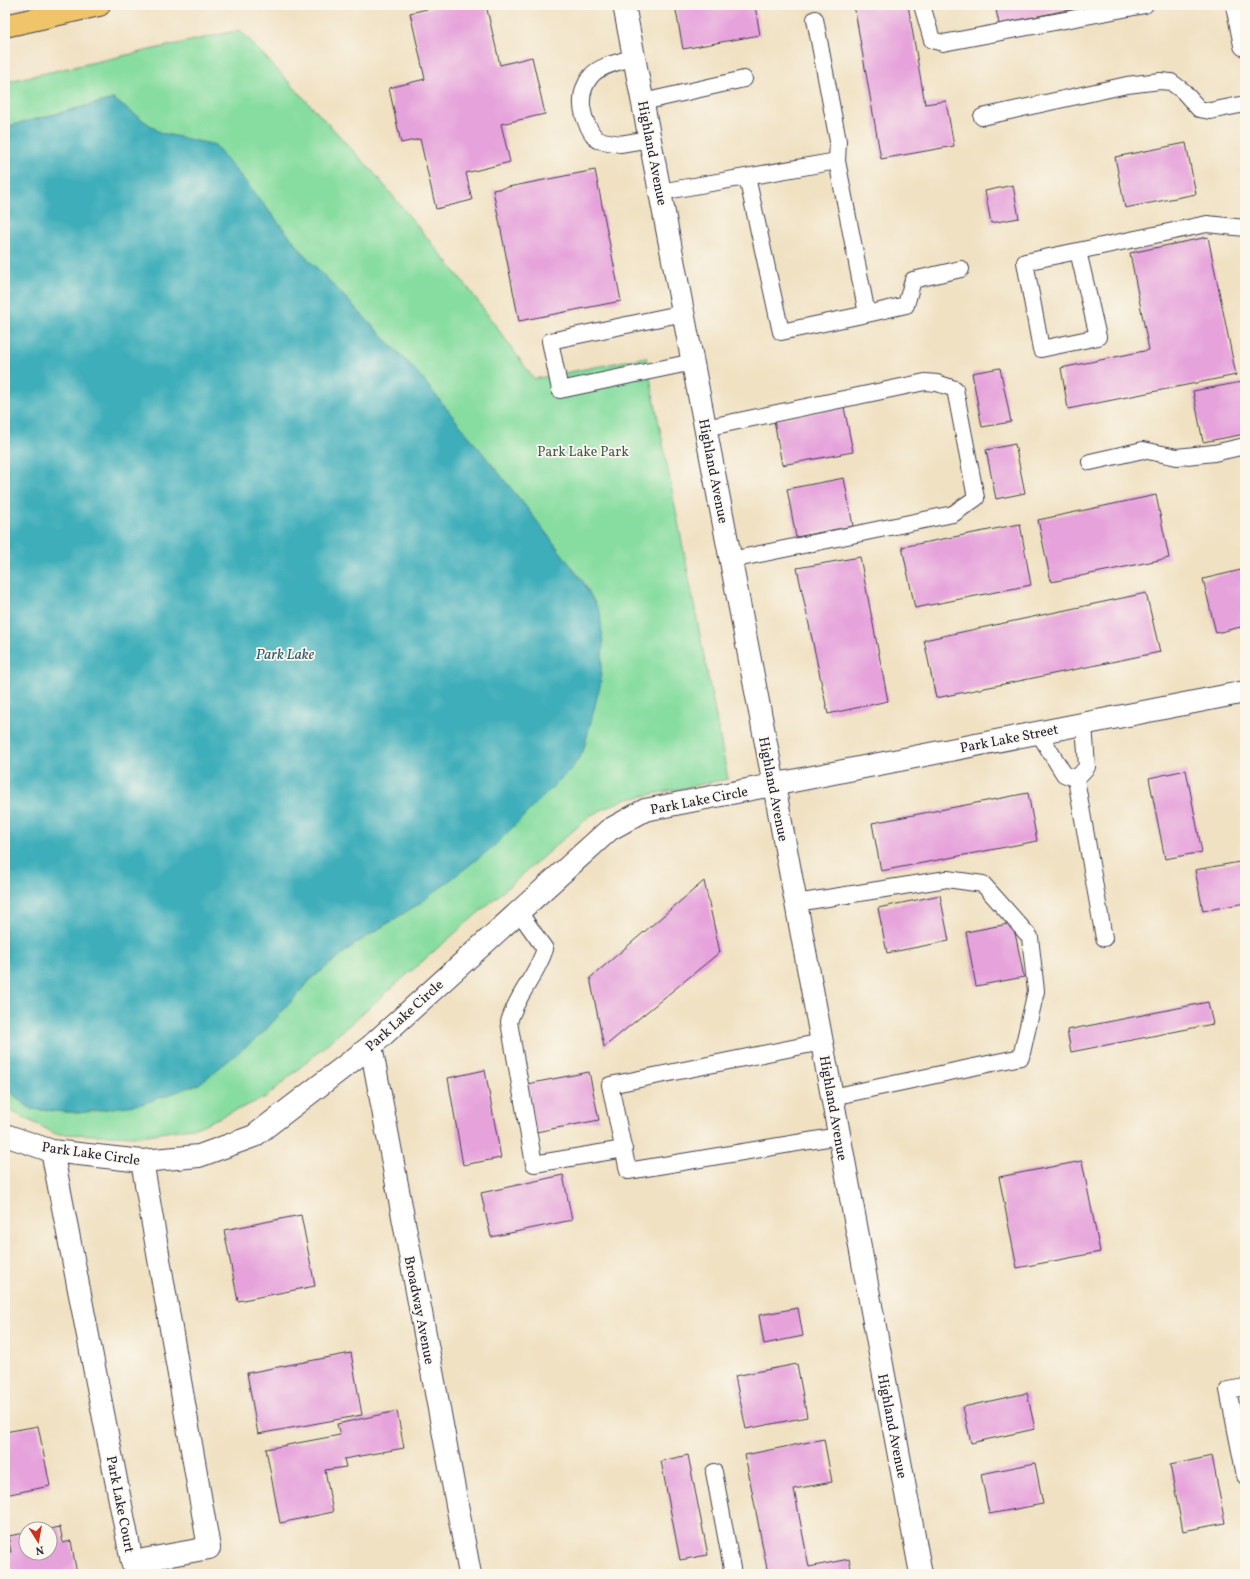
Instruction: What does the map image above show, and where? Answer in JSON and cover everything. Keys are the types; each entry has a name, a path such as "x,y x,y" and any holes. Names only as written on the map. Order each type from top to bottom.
{"highway":[{"path":"5,26 44,11 99,5"}],"street":[{"name":"Highland Avenue","path":"624,5 774,785 920,1574"},
{"path":"1237,5 1245,45"},
{"name":"Park Lake Street","path":"774,785 1245,692"},
{"name":"Park Lake Circle","path":"5,1135 52,1150 142,1161 199,1156 254,1136 371,1046 609,830 645,810 774,785"},
{"name":"Broadway Avenue","path":"371,1046 470,1574"},
{"name":"Park Lake Court","path":"52,1150 132,1562 209,1548 142,1161"}],"lane":[{"path":"922,5 932,40 943,43 1145,5"},
{"path":"815,19 838,141 837,161 867,314"},
{"path":"634,57 606,67 592,76 584,90 581,104 589,130 597,140 620,144 650,139"},
{"path":"643,102 744,79"},
{"path":"982,117 1127,85 1160,81 1171,82 1183,91 1200,109 1210,111 1245,104"},
{"path":"660,192 837,161"},
{"path":"747,176 781,332 906,305 913,280 961,269"},
{"path":"1078,251 1098,337 1041,349 1025,262 1207,224 1245,228"},
{"path":"684,313 550,341 560,390 692,362"},
{"path":"705,428 925,382 937,383 955,389 976,498 953,514 731,560"},
{"path":"1090,462 1143,450 1177,457 1245,446"},
{"path":"1076,779 1087,767 1084,724"},
{"path":"1038,732 1064,774 1076,779"},
{"path":"1076,779 1104,938"},
{"path":"796,903 947,879 982,884 1030,937 1036,991 1021,1057 832,1096"},
{"path":"519,912 545,949 540,966 513,1008 509,1022 534,1164 624,1149"},
{"path":"822,1042 610,1085 628,1172 839,1136"},
{"path":"1245,1387 1228,1390 1245,1476"},
{"path":"714,1472 733,1574"}],"green space":[{"name":"Park Lake Park","path":"240,30 374,173 469,289 534,379 646,357 728,779 623,800 591,815 266,1097 198,1127 141,1136 56,1134 5,1108 5,1088 31,1109 79,1113 263,1033 310,980 355,944 423,901 600,612 583,582 527,508 416,371 309,260 215,145 161,133 113,99 5,127 5,82"}],"water":[{"name":"Park Lake","path":"113,99 161,133 215,145 309,260 416,371 527,508 583,582 600,612 603,644 600,686 583,752 572,768 494,846 423,901 355,944 310,980 263,1033 199,1084 142,1104 79,1113 31,1109 5,1088 5,127"}],"building":[{"path":"444,5 486,5 500,65 532,57 545,114 501,124 510,162 466,173 472,200 436,209 420,139 401,143 389,88 425,79 410,13"},
{"path":"675,5 758,5 755,6 760,35 683,49"},
{"path":"854,5 908,5 925,104 946,101 954,146 881,159"},
{"path":"995,5 1087,5 1087,6 999,24"},
{"path":"1186,143 1196,194 1125,208 1115,157"},
{"path":"595,170 621,301 519,321 493,190"},
{"path":"1013,185 1019,218 991,223 985,191"},
{"path":"1208,237 1236,375 1068,409 1061,368 1149,350 1130,253"},
{"path":"1000,368 1011,422 982,427 972,373"},
{"path":"1242,382 1245,397 1245,434 1203,442 1193,391"},
{"path":"844,407 853,452 782,465 774,420"},
{"path":"1015,444 1025,493 996,499 986,450"},
{"path":"844,478 853,526 796,537 787,489"},
{"path":"1156,495 1169,558 1051,582 1038,520"},
{"path":"1020,524 1031,585 915,608 902,547"},
{"path":"860,557 888,701 828,714 797,568"},
{"path":"1241,570 1245,587 1245,626 1216,633 1203,579"},
{"path":"1146,593 1160,652 936,698 924,640"},
{"path":"1186,770 1202,852 1165,859 1149,778"},
{"path":"1028,793 1037,841 881,871 872,823"},
{"path":"1245,861 1245,903 1203,911 1195,870"},
{"path":"704,881 720,952 604,1047 590,978"},
{"path":"940,895 949,941 887,953 878,908"},
{"path":"1013,923 1024,977 976,986 966,932"},
{"path":"1208,1002 1213,1024 1071,1052 1067,1030"},
{"path":"485,1070 501,1158 463,1165 448,1078"},
{"path":"589,1072 599,1120 536,1132 527,1084"},
{"path":"1082,1161 1100,1252 1017,1268 999,1177"},
{"path":"563,1175 572,1220 491,1237 481,1193"},
{"path":"301,1215 315,1286 238,1301 224,1230"},
{"path":"798,1308 803,1336 764,1344 759,1315"},
{"path":"351,1353 362,1415 258,1434 247,1373"},
{"path":"797,1364 807,1417 746,1429 735,1376"},
{"path":"1027,1393 1035,1429 971,1443 963,1407"},
{"path":"397,1411 404,1448 344,1459 346,1467 325,1470 333,1512 280,1523 266,1449 340,1435 337,1424"},
{"path":"38,1426 50,1486 5,1495 5,1432"},
{"path":"824,1439 832,1482 794,1489 809,1567 849,1559 852,1574 768,1574 745,1455"},
{"path":"688,1455 708,1555 680,1560 661,1461"},
{"path":"1212,1456 1225,1523 1183,1531 1170,1465"},
{"path":"1035,1463 1043,1504 989,1514 981,1474"},
{"path":"58,1527 60,1527 63,1543 71,1541 77,1574 5,1574 5,1553 11,1552 8,1536 18,1534 18,1561 58,1561"}]}
